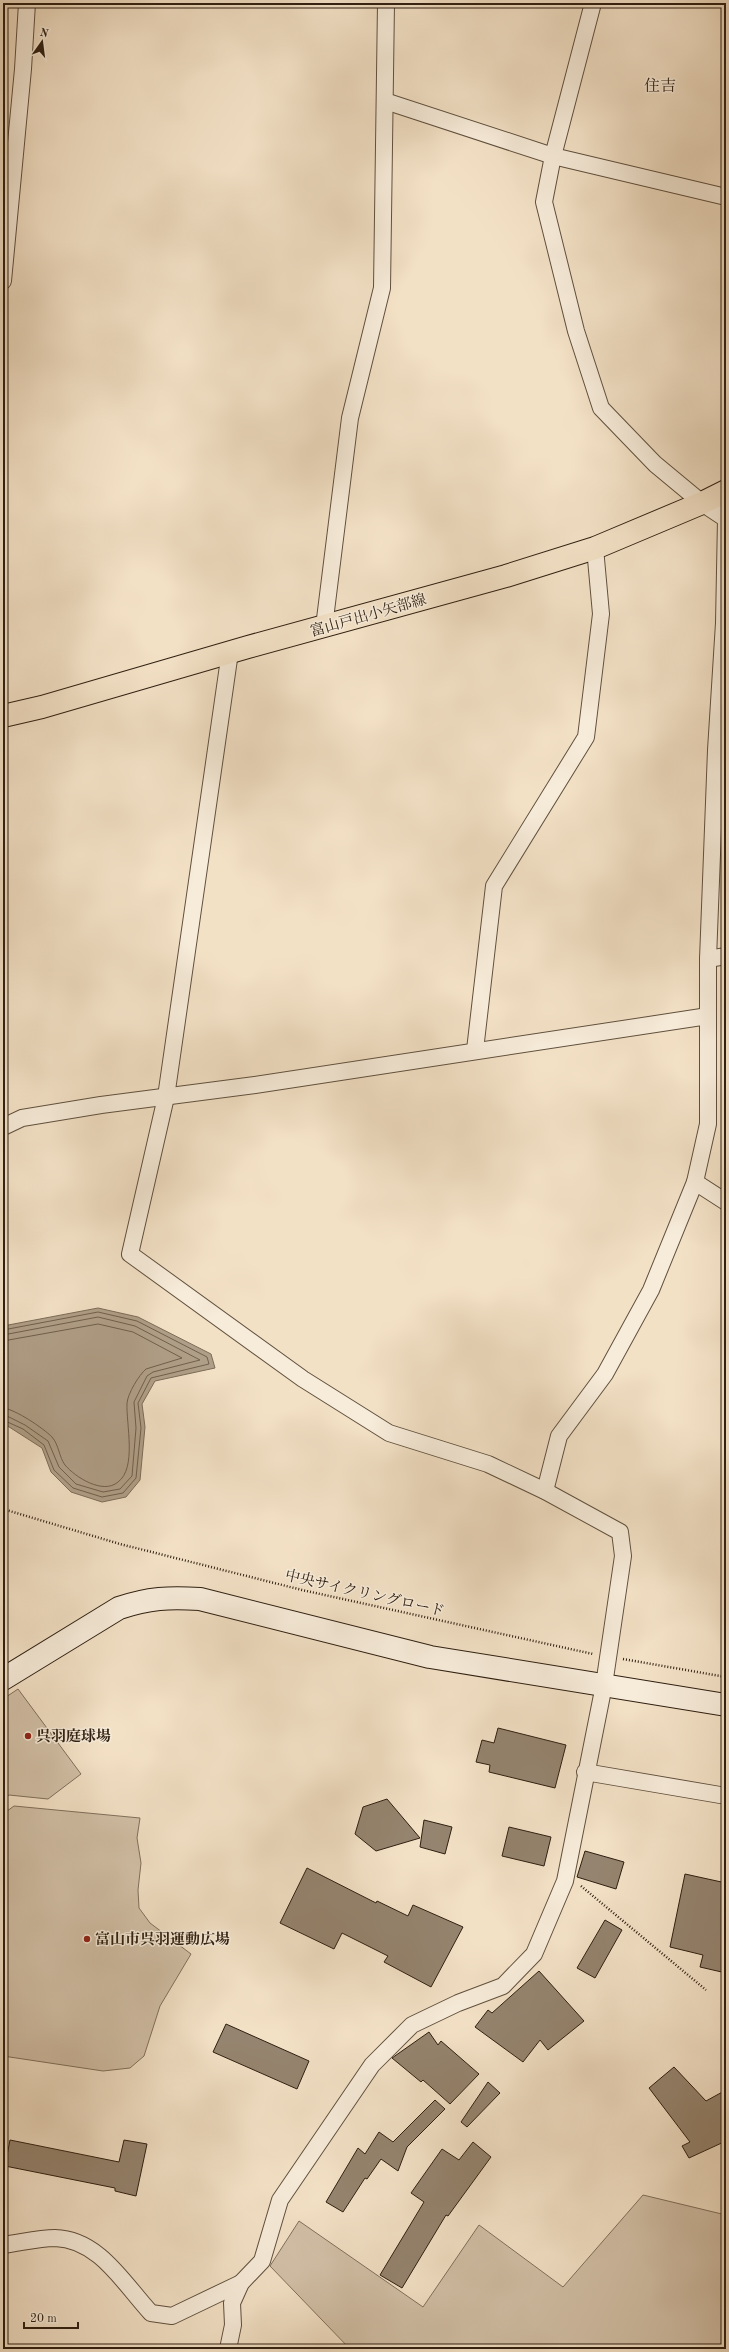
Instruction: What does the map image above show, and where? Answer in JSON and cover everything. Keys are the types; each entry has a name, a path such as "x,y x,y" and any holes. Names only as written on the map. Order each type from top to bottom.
{"main road":[{"name":"富山戸出小矢部線","path":"3,716 42,707 230,652 506,576 595,548 702,503 726,490"}],"street":[{"path":"3,281 23,69 26,3"},
{"path":"324,627 350,418 382,288 386,3"},
{"path":"545,1491 559,1436 605,1374 651,1290 696,1182 708,1124 708,959 716,750 724,623 726,519 702,503 655,464 601,408 576,331 544,202 553,156 593,3"},
{"path":"385,101 553,156 726,197"},
{"path":"476,1050 494,886 586,737 601,614 595,548"},
{"path":"228,2349 233,2325 232,2303 241,2283 262,2261 280,2200 372,2065 412,2025 458,2003 503,1986 534,1954 566,1874 585,1772 604,1685 606,1656 624,1556 620,1532 545,1491 488,1464 389,1433 303,1379 130,1254 166,1097 230,652"},
{"path":"708,959 726,956"},
{"path":"3,1127 22,1118 708,1016"},
{"path":"696,1182 726,1202"},
{"path":"3,1679 119,1608 141,1601 167,1597 200,1599 430,1657 726,1705"},
{"path":"585,1772 726,1796"},
{"path":"3,2245 54,2238 74,2241 93,2251 109,2264 151,2313 172,2316 241,2283"}],"path":[{"name":"中央サイクリングロード","path":"3,1509 120,1544 302,1590 548,1646 726,1677"},
{"path":"566,1874 706,1990"}],"shaded area":[{"name":"呉羽庭球場","path":"18,1689 81,1774 48,1799 9,1795 3,1800 3,1699"},
{"name":"富山市呉羽運動広場","path":"14,1806 140,1818 137,1838 141,1863 138,1890 139,1908 150,1923 191,1954 160,2006 144,2056 130,2068 103,2071 3,2056 3,1814"},
{"path":"643,2195 726,2215 726,2349 350,2349 270,2266 299,2221 423,2307 479,2225 563,2287"}],"water":[{"path":"98,1308 138,1317 211,1354 215,1368 155,1381 142,1404 145,1427 140,1480 126,1497 102,1502 71,1492 51,1472 42,1448 3,1423 3,1326"}],"building":[{"path":"498,1728 566,1745 555,1788 489,1772 490,1765 476,1762 482,1740 494,1743"},
{"path":"387,1799 420,1838 376,1851 355,1834 363,1807"},
{"path":"424,1820 452,1827 445,1854 420,1847"},
{"path":"509,1827 551,1837 544,1866 502,1856"},
{"path":"585,1851 624,1862 616,1889 577,1877"},
{"path":"307,1868 376,1903 377,1901 408,1916 413,1905 463,1927 431,1987 384,1962 388,1956 342,1933 334,1949 280,1923"},
{"path":"685,1874 726,1883 726,1973 700,1967 703,1955 670,1947"},
{"path":"605,1920 622,1930 595,1978 577,1968"},
{"path":"539,1971 584,2021 548,2050 540,2040 523,2062 475,2027 488,2010 492,2013"},
{"path":"226,2024 309,2061 297,2089 213,2052"},
{"path":"429,2032 438,2045 441,2041 479,2074 450,2104 423,2080 421,2082 392,2058"},
{"path":"674,2067 706,2101 726,2090 726,2141 689,2158 682,2146 690,2142 649,2088"},
{"path":"488,2082 500,2093 467,2127 461,2122"},
{"path":"435,2100 445,2109 407,2147 398,2171 381,2159 367,2179 365,2178 343,2212 326,2202 358,2148 365,2154 379,2132 393,2142"},
{"path":"10,2140 119,2162 124,2140 147,2144 136,2196 115,2191 115,2188 5,2166"},
{"path":"473,2142 491,2157 448,2216 446,2215 402,2288 380,2275 424,2202 411,2193 442,2149 459,2160"}],"place":[{"name":"呉羽庭球場","path":"28,1736"},
{"name":"富山市呉羽運動広場","path":"87,1939"}],"district":[{"name":"住吉","path":"660,85"}]}
